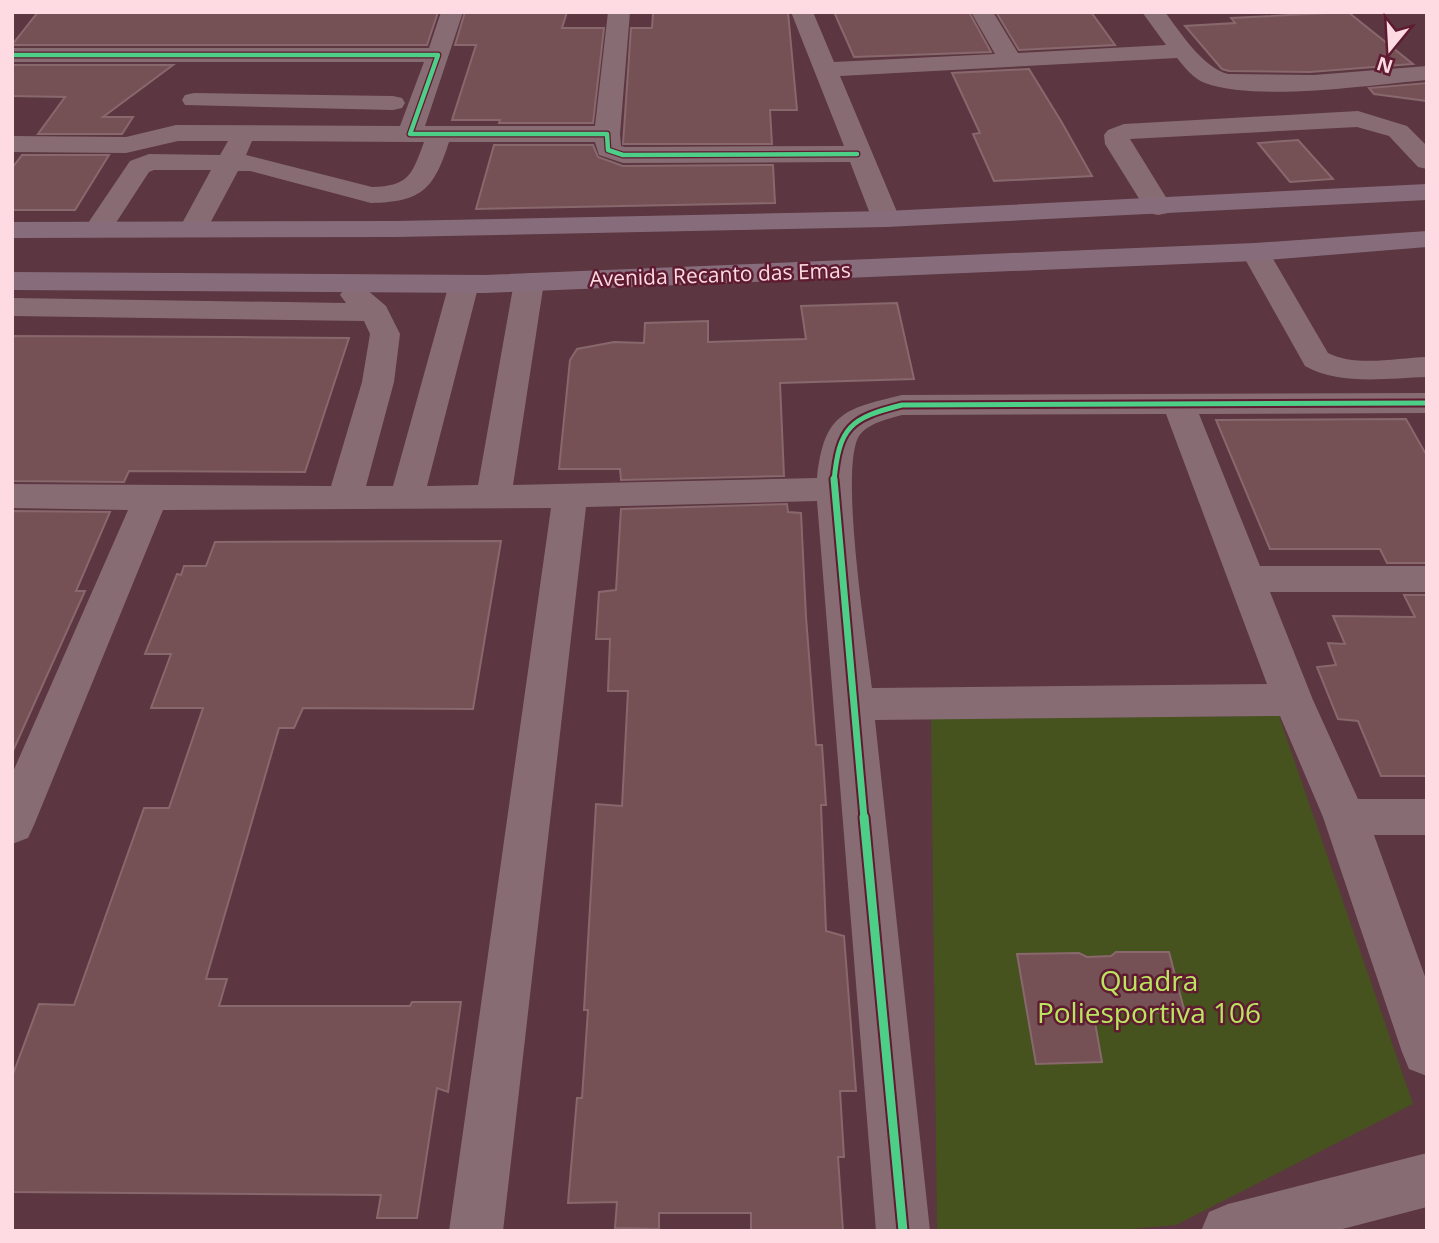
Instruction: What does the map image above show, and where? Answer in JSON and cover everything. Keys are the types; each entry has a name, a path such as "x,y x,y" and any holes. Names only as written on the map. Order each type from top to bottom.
{"main road":[{"path":"12,230 371,230 886,219 1427,192"},
{"path":"205,281 237,272 253,257 261,244 261,239 255,236 225,229"},
{"path":"335,284 310,276 307,272 304,266 312,248 329,237 371,230"},
{"name":"Avenida Recanto das Emas","path":"12,281 464,284 1255,252 1427,239"}],"street":[{"path":"410,134 452,12"},
{"path":"619,12 607,134 608,150 623,155 857,154"},
{"path":"802,12 857,154 886,219"},
{"path":"982,12 1011,61"},
{"path":"1153,12 1185,51 1215,79 1233,83 1278,82 1427,74"},
{"path":"824,70 1185,51"},
{"path":"12,55 380,73 398,88"},
{"path":"214,64 438,55"},
{"path":"176,133 214,64"},
{"path":"1278,82 1313,121"},
{"path":"194,100 398,88"},
{"path":"382,134 398,88"},
{"path":"1158,207 1118,144 1117,135 1124,132 1358,119 1398,131 1427,161"},
{"path":"12,144 126,145 176,133 607,134"},
{"path":"193,229 245,134"},
{"path":"98,229 139,167 149,162 230,161 273,167 371,195 389,195 406,192 424,180 439,134"},
{"path":"1255,252 1321,364 1336,368 1427,367"},
{"path":"494,496 529,282"},
{"path":"335,284 362,300 375,312 385,334 378,382 346,497"},
{"path":"407,497 464,284"},
{"path":"12,307 375,312"},
{"path":"903,1231 833,489 838,444 848,424 871,412 902,405 1427,403"},
{"path":"1179,404 1293,700 1345,817 1427,1052"},
{"path":"12,496 150,499 570,497 833,489"},
{"path":"476,1231 570,497"},
{"path":"12,825 150,499"},
{"path":"1248,579 1427,579"},
{"path":"855,704 1293,700"},
{"path":"1345,817 1427,817"},
{"path":"1228,1231 1427,1180"}],"green space":[{"name":"Quadra Poliesportiva 106","path":"1279,716 1413,1104 1176,1225 1108,1231 937,1231 931,719"}],"building":[{"path":"38,12 438,12 427,45 12,45"},
{"path":"465,12 567,12 562,28 604,28 593,123 452,120 476,45 455,45"},
{"path":"788,12 797,110 770,110 772,144 623,144 631,28 652,28 653,13"},
{"path":"834,12 969,12 991,52 854,57"},
{"path":"996,12 1091,12 1115,45 1019,50"},
{"path":"1348,12 1413,64 1310,72 1229,71 1222,69 1185,26 1235,23 1231,18"},
{"path":"12,65 173,65 103,117 133,117 122,134 38,134 65,97 12,96"},
{"path":"1029,69 1092,176 994,181 973,134 980,133 952,73"},
{"path":"1427,83 1427,101 1374,94 1369,88"},
{"path":"1298,140 1333,179 1290,182 1258,143"},
{"path":"494,145 593,145 598,157 623,166 773,165 775,203 476,209"},
{"path":"22,155 109,155 75,210 12,210 12,168"},
{"path":"897,303 914,379 780,383 784,476 621,480 620,469 559,469 570,360 577,349 614,342 644,343 645,323 708,321 708,342 806,339 801,306"},
{"path":"12,336 349,338 305,472 129,471 124,482 12,481"},
{"path":"1406,419 1427,456 1427,563 1387,563 1380,549 1270,549 1216,420"},
{"path":"787,504 788,512 801,513 816,745 822,745 826,805 821,805 826,931 844,936 856,1091 840,1091 844,1157 838,1157 843,1231 751,1231 751,1213 659,1213 659,1229 615,1228 617,1202 568,1203 577,1098 582,1098 588,1010 584,1010 596,804 622,806 628,691 608,691 610,639 596,639 599,592 616,590 621,509"},
{"path":"12,511 110,512 76,591 85,591 12,753"},
{"path":"501,541 473,709 303,708 294,728 279,728 206,979 227,979 219,1006 410,1006 412,1002 461,1002 448,1092 437,1088 417,1218 377,1218 381,1195 12,1192 12,1077 39,1004 74,1005 144,808 169,808 203,708 151,708 171,654 145,654 177,574 181,575 184,566 206,566 215,542"},
{"path":"1404,595 1427,595 1427,776 1381,776 1358,721 1338,719 1317,667 1336,665 1328,643 1345,644 1333,616 1415,617"},
{"path":"1116,952 1169,952 1185,1013 1093,1011 1102,1062 1036,1064 1017,954 1079,953 1087,957 1111,956"}],"cycle path":[{"path":"12,55 438,55 410,134 607,134 608,150 623,155 857,154"},
{"path":"903,1231 833,489 837,452 846,429 865,415 902,405 1427,403"}]}
